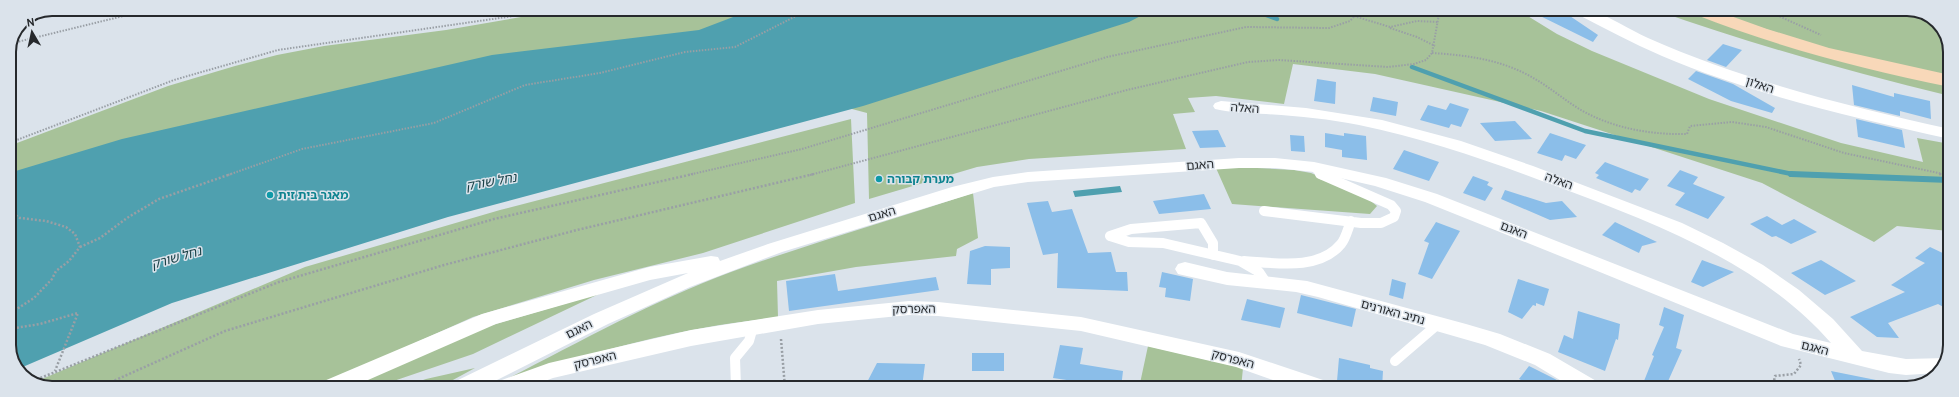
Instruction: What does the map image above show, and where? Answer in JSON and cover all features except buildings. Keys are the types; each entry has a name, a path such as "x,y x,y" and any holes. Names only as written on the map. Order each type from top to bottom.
{"main road":[{"path":"1717,16 1775,37 1821,51 1943,79"}],"street":[{"name":"האלון","path":"1592,16 1664,50 1754,83 1826,105 1943,132"},
{"name":"האלה","path":"1221,106 1332,116 1416,133 1497,159 1629,208 1691,234 1756,271 1814,315 1840,340 1854,357"},
{"name":"האגם","path":"476,381 631,304 683,282 751,256 958,191 1005,180 1064,174 1239,163 1275,163 1314,167 1364,178 1431,198 1624,274 1788,341 1854,357 1906,367 1936,365"},
{"path":"346,381 489,319 649,274 751,256"},
{"name":"נתיב האורנים","path":"1185,270 1232,279 1265,281 1321,290 1347,299 1497,340 1529,352 1561,369 1579,381"},
{"name":"האפרסק","path":"522,381 548,371 691,338 780,322 909,308 938,309 1081,324 1239,360 1300,381"}],"lane":[{"path":"1264,211 1381,223 1394,217 1396,211 1391,205 1321,175 1314,167"},
{"path":"1213,255 1213,243 1201,223 1131,229 1117,232 1110,236 1129,242 1163,243 1213,255 1240,261 1276,263 1310,260 1331,252 1341,243 1351,221"},
{"path":"1240,261 1259,272 1265,281"},
{"path":"1395,362 1438,324"},
{"path":"736,381 735,358 749,341 752,327"}],"path":[{"path":"18,42 123,16"},
{"path":"16,140 174,80 278,50 514,16"},
{"path":"16,310 34,298 52,279 56,271 69,261 80,247 100,238 127,218 159,199 302,149 434,124 525,85 600,73 685,52 735,47 796,16"},
{"path":"39,378 279,282 494,219 802,149 1108,57 1246,27 1329,28 1350,21 1353,16 1417,37 1435,46"},
{"path":"113,381 224,331 444,265 577,230 780,182 1127,90 1248,62 1279,60 1388,66 1414,64 1426,60 1432,53 1435,46 1438,16"},
{"path":"1383,26 1400,26 1423,20 1438,22"},
{"path":"1432,53 1497,63 1523,72 1581,110 1599,118 1642,131 1673,136 1687,134 1690,126 1732,122 1766,126 1844,153 1943,174"},
{"path":"16,215 20,218 46,221 66,227 75,234 80,247"},
{"path":"16,328 40,324 78,313 56,371"},
{"path":"780,322 784,381"},
{"path":"1774,381 1775,376 1794,374 1801,365 1796,353 1788,341"}],"green space":[{"path":"527,16 1528,16 1557,34 1592,51 1709,99 1841,143 1923,162 1917,138 1943,143 1943,230 1897,226 1874,242 1762,183 1541,111 1375,74 1293,64 1284,104 1216,96 1188,98 1195,112 1173,114 1186,149 1029,159 977,167 869,199 867,113 709,71 16,217 16,143 168,86 235,66 277,55 324,46 446,30"},
{"path":"1673,16 1707,16 1717,20 1943,82 1943,94 1801,57"},
{"path":"1726,16 1906,16 1918,18 1931,25 1938,34 1943,50 1943,75 1836,52"},
{"path":"851,119 855,203 703,253 594,280 473,317 330,381 52,381 42,379 305,267 500,210"},
{"path":"1216,168 1257,168 1294,170 1311,173 1367,198 1377,206 1370,214 1232,204"},
{"path":"973,193 978,238 957,249 956,256 856,267 777,281 778,317 712,326 653,338 578,358 505,380 616,323 702,283 791,251"},
{"path":"601,293 473,354 394,381 362,381 489,326"},
{"path":"1148,346 1243,368 1242,381 1140,381"},
{"path":"475,368 451,381 420,381"}],"water":[{"name":"מאגר בית זית","path":"736,16 1141,16 1129,22 863,106 448,217 172,303 23,367 21,363 16,347 16,171 122,139 492,55 699,30"},
{"path":"1120,186 1122,192 1075,197 1073,191"}],"waterway":[{"path":"1269,16 1277,19"},
{"path":"1412,67 1585,131 1797,174"},
{"path":"1791,174 1797,174"},
{"path":"1797,174 1943,180"},
{"path":"1797,174 1814,175"}],"place":[{"name":"מערת קבורה","path":"879,179"},
{"name":"מאגר בית זית","path":"270,195"}],"water label":[{"name":"נחל שורק","path":"491,181"},
{"name":"נחל שורק","path":"176,257"}]}
